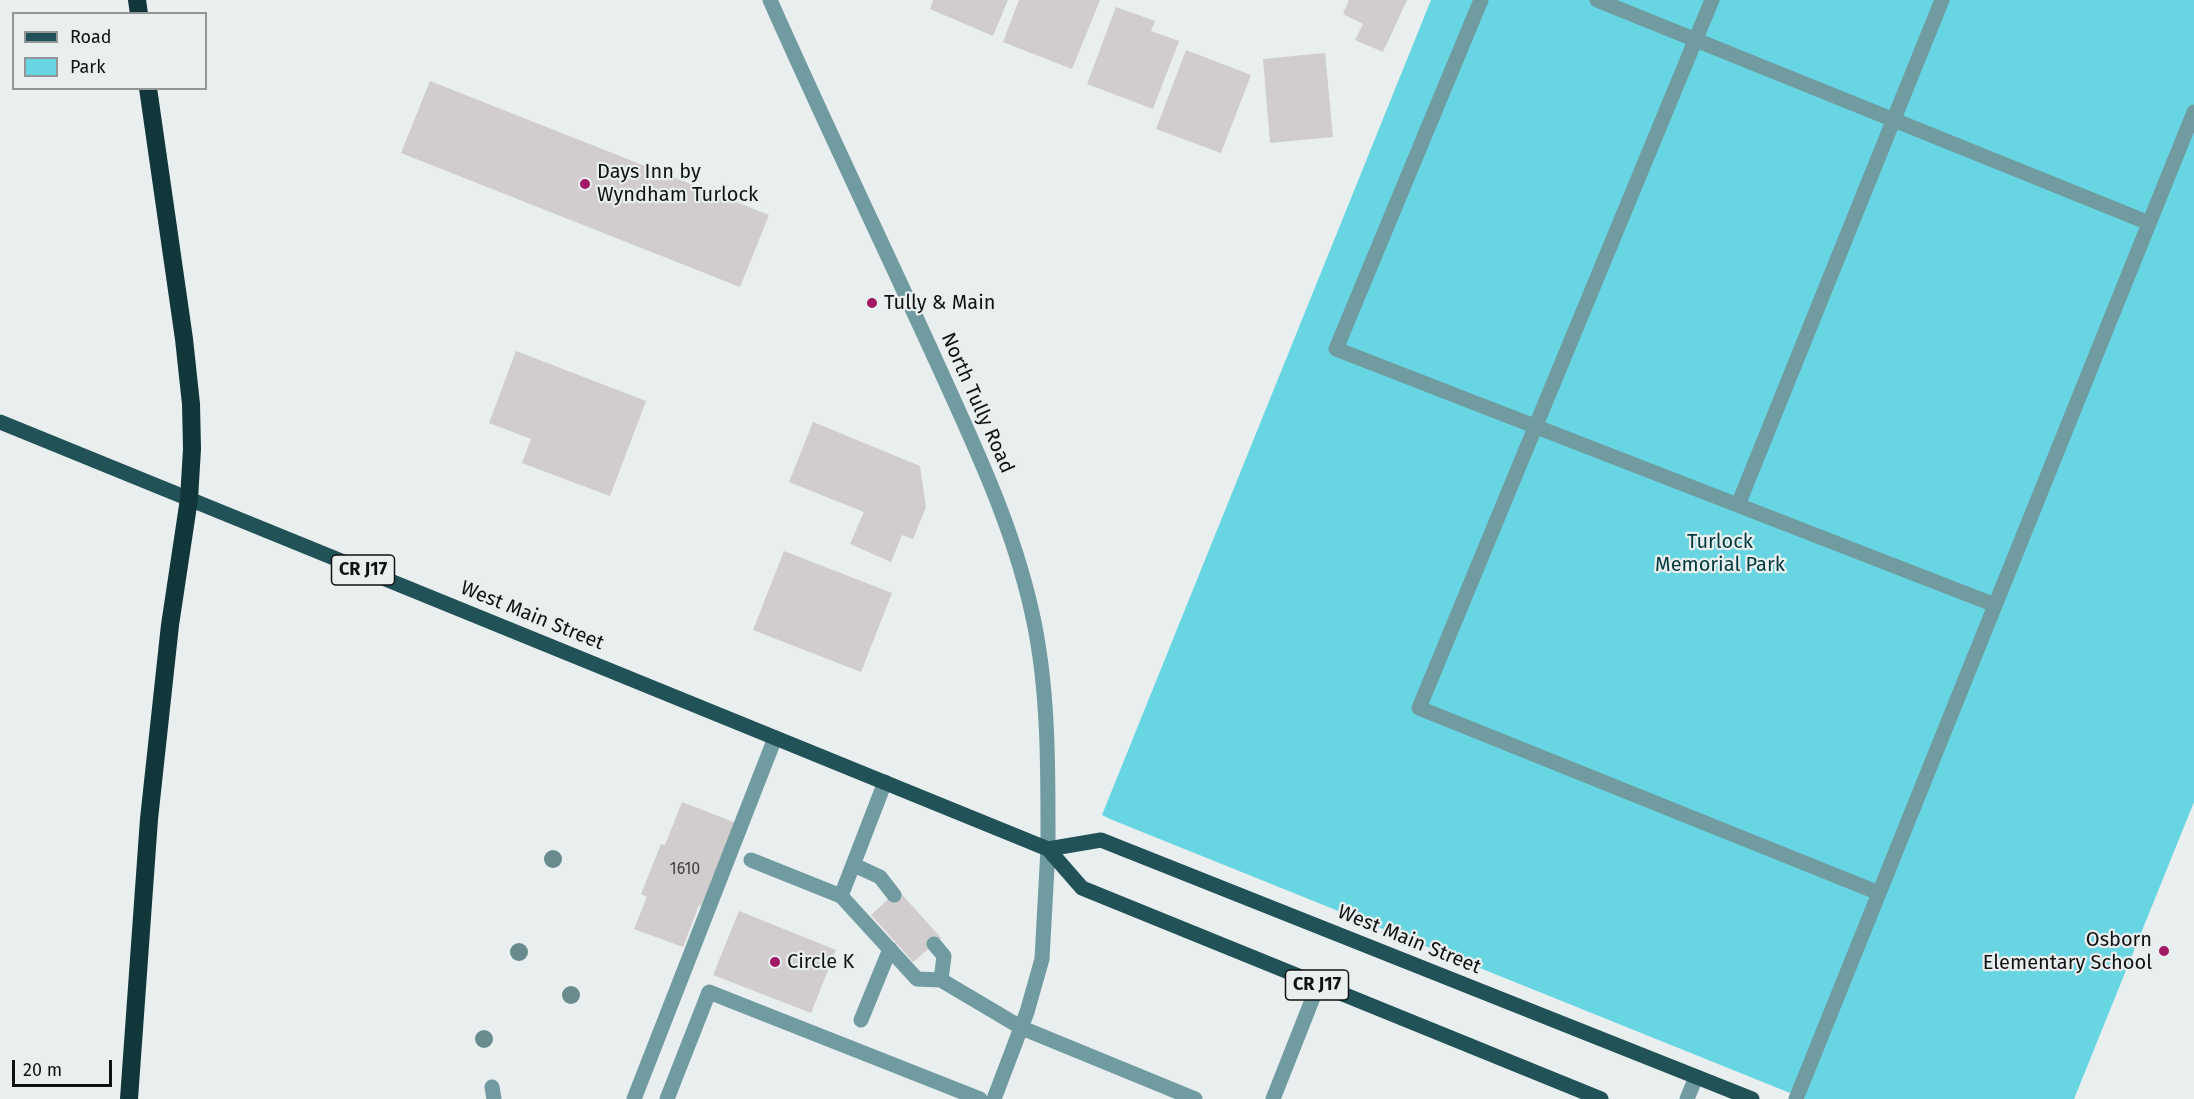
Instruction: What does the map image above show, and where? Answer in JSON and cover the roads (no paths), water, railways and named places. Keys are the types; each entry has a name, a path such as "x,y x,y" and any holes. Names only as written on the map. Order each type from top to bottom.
{"highway":[{"path":"129,1099 149,819 170,625 189,499 192,426 189,382 148,90"}],"main road":[{"name":"West Main Street","path":"0,422 1048,849 1082,888 1601,1099"},
{"name":"West Main Street","path":"1048,849 1101,840 1752,1099"}],"street":[{"name":"North Tully Road","path":"770,0 979,456 1013,543 1035,627 1040,658 1047,747 1048,849 1044,937 1042,959 1022,1028 994,1099"},
{"path":"1481,0 1336,349 1995,605"},
{"path":"1597,0 2149,223"},
{"path":"1712,0 1419,708 1879,893"},
{"path":"1738,505 1942,0"},
{"path":"1796,1099 2194,112"},
{"path":"634,1099 775,738"},
{"path":"841,896 885,782"},
{"path":"751,860 841,896 917,980 941,980 1022,1028 1195,1099"},
{"path":"854,865 880,877 894,895"},
{"path":"934,944 944,956 941,980"},
{"path":"861,1020 890,949"},
{"path":"1273,1099 1318,985"},
{"path":"667,1099 710,992 980,1099"},
{"path":"1687,1099 1696,1077"}],"place":[{"name":"Days Inn by Wyndham Turlock","path":"585,184"},
{"name":"Tully & Main","path":"872,303"},
{"name":"Osborn Elementary School","path":"2164,951"},
{"name":"Circle K","path":"775,962"}],"park label":[{"name":"Turlock Memorial Park","path":"1720,554"}]}
